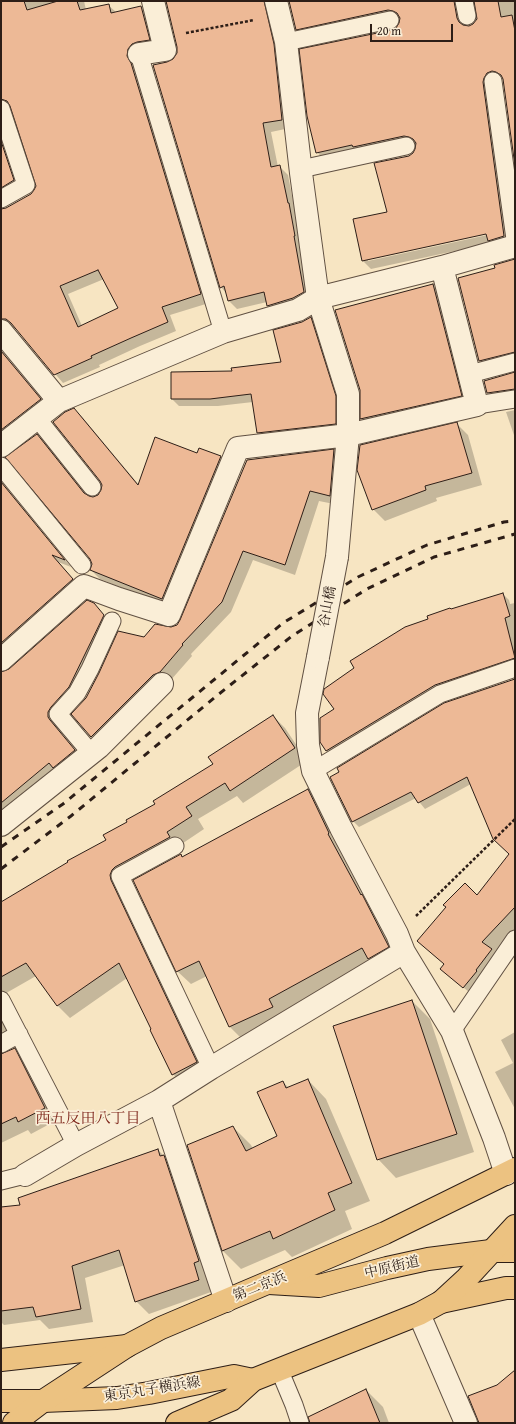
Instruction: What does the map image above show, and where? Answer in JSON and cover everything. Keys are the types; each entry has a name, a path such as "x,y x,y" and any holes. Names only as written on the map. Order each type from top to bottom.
{"main road":[{"name":"第二京浜","path":"14,1423 43,1401 127,1346 161,1328 385,1233 510,1171"},
{"path":"177,1423 231,1400 253,1380 419,1314 441,1302 467,1278 515,1226"},
{"name":"中原街道","path":"270,1283 319,1286 428,1259 491,1251 515,1251"},
{"path":"441,1302 506,1288 515,1288"},
{"path":"1,1360 127,1346"},
{"name":"東京丸子横浜線","path":"1,1401 117,1398 234,1376 253,1380"}],"street":[{"path":"139,54 165,50 153,1"},
{"name":"谷山橋","path":"278,8 286,42 318,298 348,394 348,436 338,557 307,713 308,745 313,771 400,943 452,1031 494,1138 510,1171"},
{"path":"1,446 60,401 223,332 298,310 318,298 442,267 515,246"},
{"path":"1,660 84,586 169,615 238,448 348,436 477,405 442,267"},
{"path":"1,331 60,401"},
{"path":"1,826 91,753 162,684"},
{"path":"25,1175 76,1145 159,1101 400,943"},
{"path":"159,1101 226,1301"},
{"path":"419,1314 466,1423"}],"lane":[{"path":"286,42 390,20"},
{"path":"139,54 223,332"},
{"path":"493,81 515,239"},
{"path":"1,109 26,185 1,199"},
{"path":"301,168 406,146"},
{"path":"470,374 515,362"},
{"path":"477,405 515,399"},
{"path":"37,418 92,487"},
{"path":"1,466 82,565"},
{"path":"91,753 58,714 77,693 112,621"},
{"path":"313,771 440,694 515,668"},
{"path":"175,846 120,876 211,1068"},
{"path":"452,1031 515,938"},
{"path":"1,1000 76,1145"},
{"path":"1,1044 19,1034"},
{"path":"1,1182 25,1175"},
{"path":"279,1369 300,1423"}],"path":[{"path":"163,37 278,8"},
{"path":"400,943 515,819"}],"building":[{"path":"1,1 24,1 27,10 58,1 77,1 80,10 109,4 111,13 141,6 150,40 132,44 128,49 127,56 131,63 201,294 162,307 168,322 91,356 92,358 54,375 11,323 6,319 1,319 1,209 6,208 31,194 36,186 10,106 7,101 1,99","holes":["98,270 118,308 78,327 60,286"]},
{"path":"166,1 264,1 274,44 282,120 263,123 271,167 280,165 295,236 304,292 293,298 267,306 264,292 228,301 224,286 220,288 153,65 173,59 177,53 177,47"},
{"path":"289,1 454,1 459,22 463,25 469,26 477,19 474,1 498,1 501,17 512,15 515,31 515,166 503,79 501,75 492,71 487,73 483,82 504,236 488,241 486,234 362,261 353,219 387,212 374,163 409,156 413,153 416,143 413,139 404,136 316,153 307,116 299,49 392,30 396,28 400,18 397,13 388,10 296,30"},
{"path":"1,141 14,180 1,188"},
{"path":"515,259 515,352 479,361 458,278 495,268 494,265"},
{"path":"433,284 462,396 360,419 360,390 335,310"},
{"path":"311,317 336,396 336,424 257,433 251,394 210,399 171,399 171,372 232,371 231,368 281,362 273,330 302,322"},
{"path":"1,351 41,399 1,430"},
{"path":"515,372 515,389 487,393 484,381"},
{"path":"74,408 138,485 155,437 197,453 199,448 221,456 162,599 90,570 92,564 90,559 5,457 37,434 84,493 93,497 98,495 102,485 100,481 53,422 65,412"},
{"path":"457,422 472,473 425,486 426,490 372,510 357,470 360,445"},
{"path":"334,449 330,496 310,491 285,565 243,551 222,602 182,644 183,645 160,672 153,675 91,737 71,714 86,698 118,631 144,637 155,624 171,627 177,625 247,460"},
{"path":"1,482 65,560 52,555 73,579 1,643"},
{"path":"503,593 510,616 505,618 515,658 435,685 326,751 320,742 320,718 334,709 323,694 324,689 354,668 350,661 405,627 428,619 427,616"},
{"path":"87,600 94,603 104,615 69,687 48,712 48,717 50,720 75,750 53,768 49,763 1,803 1,672 9,669"},
{"path":"515,679 515,907 482,942 492,949 463,988 440,969 444,964 417,941 446,907 443,905 465,883 477,895 509,854 493,839 467,777 418,803 411,792 352,822 330,777 339,772 337,768 444,703"},
{"path":"273,715 295,748 230,791 225,783 186,807 192,816 167,832 170,837 115,867 110,875 111,880 197,1062 172,1075 119,963 57,1006 26,963 1,977 1,902 68,862 67,861 106,840 103,835 155,804 153,801 213,764 208,757"},
{"path":"308,789 329,833 328,834 361,895 362,894 389,947 368,959 362,948 269,999 273,1007 229,1027 199,961 176,972 133,880 181,854 182,857"},
{"path":"412,1000 457,1134 377,1160 333,1026"},
{"path":"15,1048 45,1108 18,1122 16,1117 1,1124 1,1054"},
{"path":"308,1079 352,1183 328,1193 335,1210 273,1239 270,1231 222,1251 187,1145 233,1126 246,1151 277,1136 257,1092 283,1081 286,1088"},
{"path":"158,1149 160,1156 164,1155 199,1261 194,1263 199,1280 135,1302 119,1250 72,1266 81,1309 36,1317 33,1307 1,1311 1,1207 20,1205 18,1198"},
{"path":"515,1370 515,1423 479,1423 468,1396 497,1385"},
{"path":"366,1389 380,1423 310,1423 308,1417"}],"railway":[{"path":"1,847 63,804 283,623 358,577 427,545 504,522 515,521"},
{"path":"1,869 71,816 292,636 367,589 434,557 515,534"}],"district":[{"name":"西五反田八丁目","path":"88,1119"}]}
